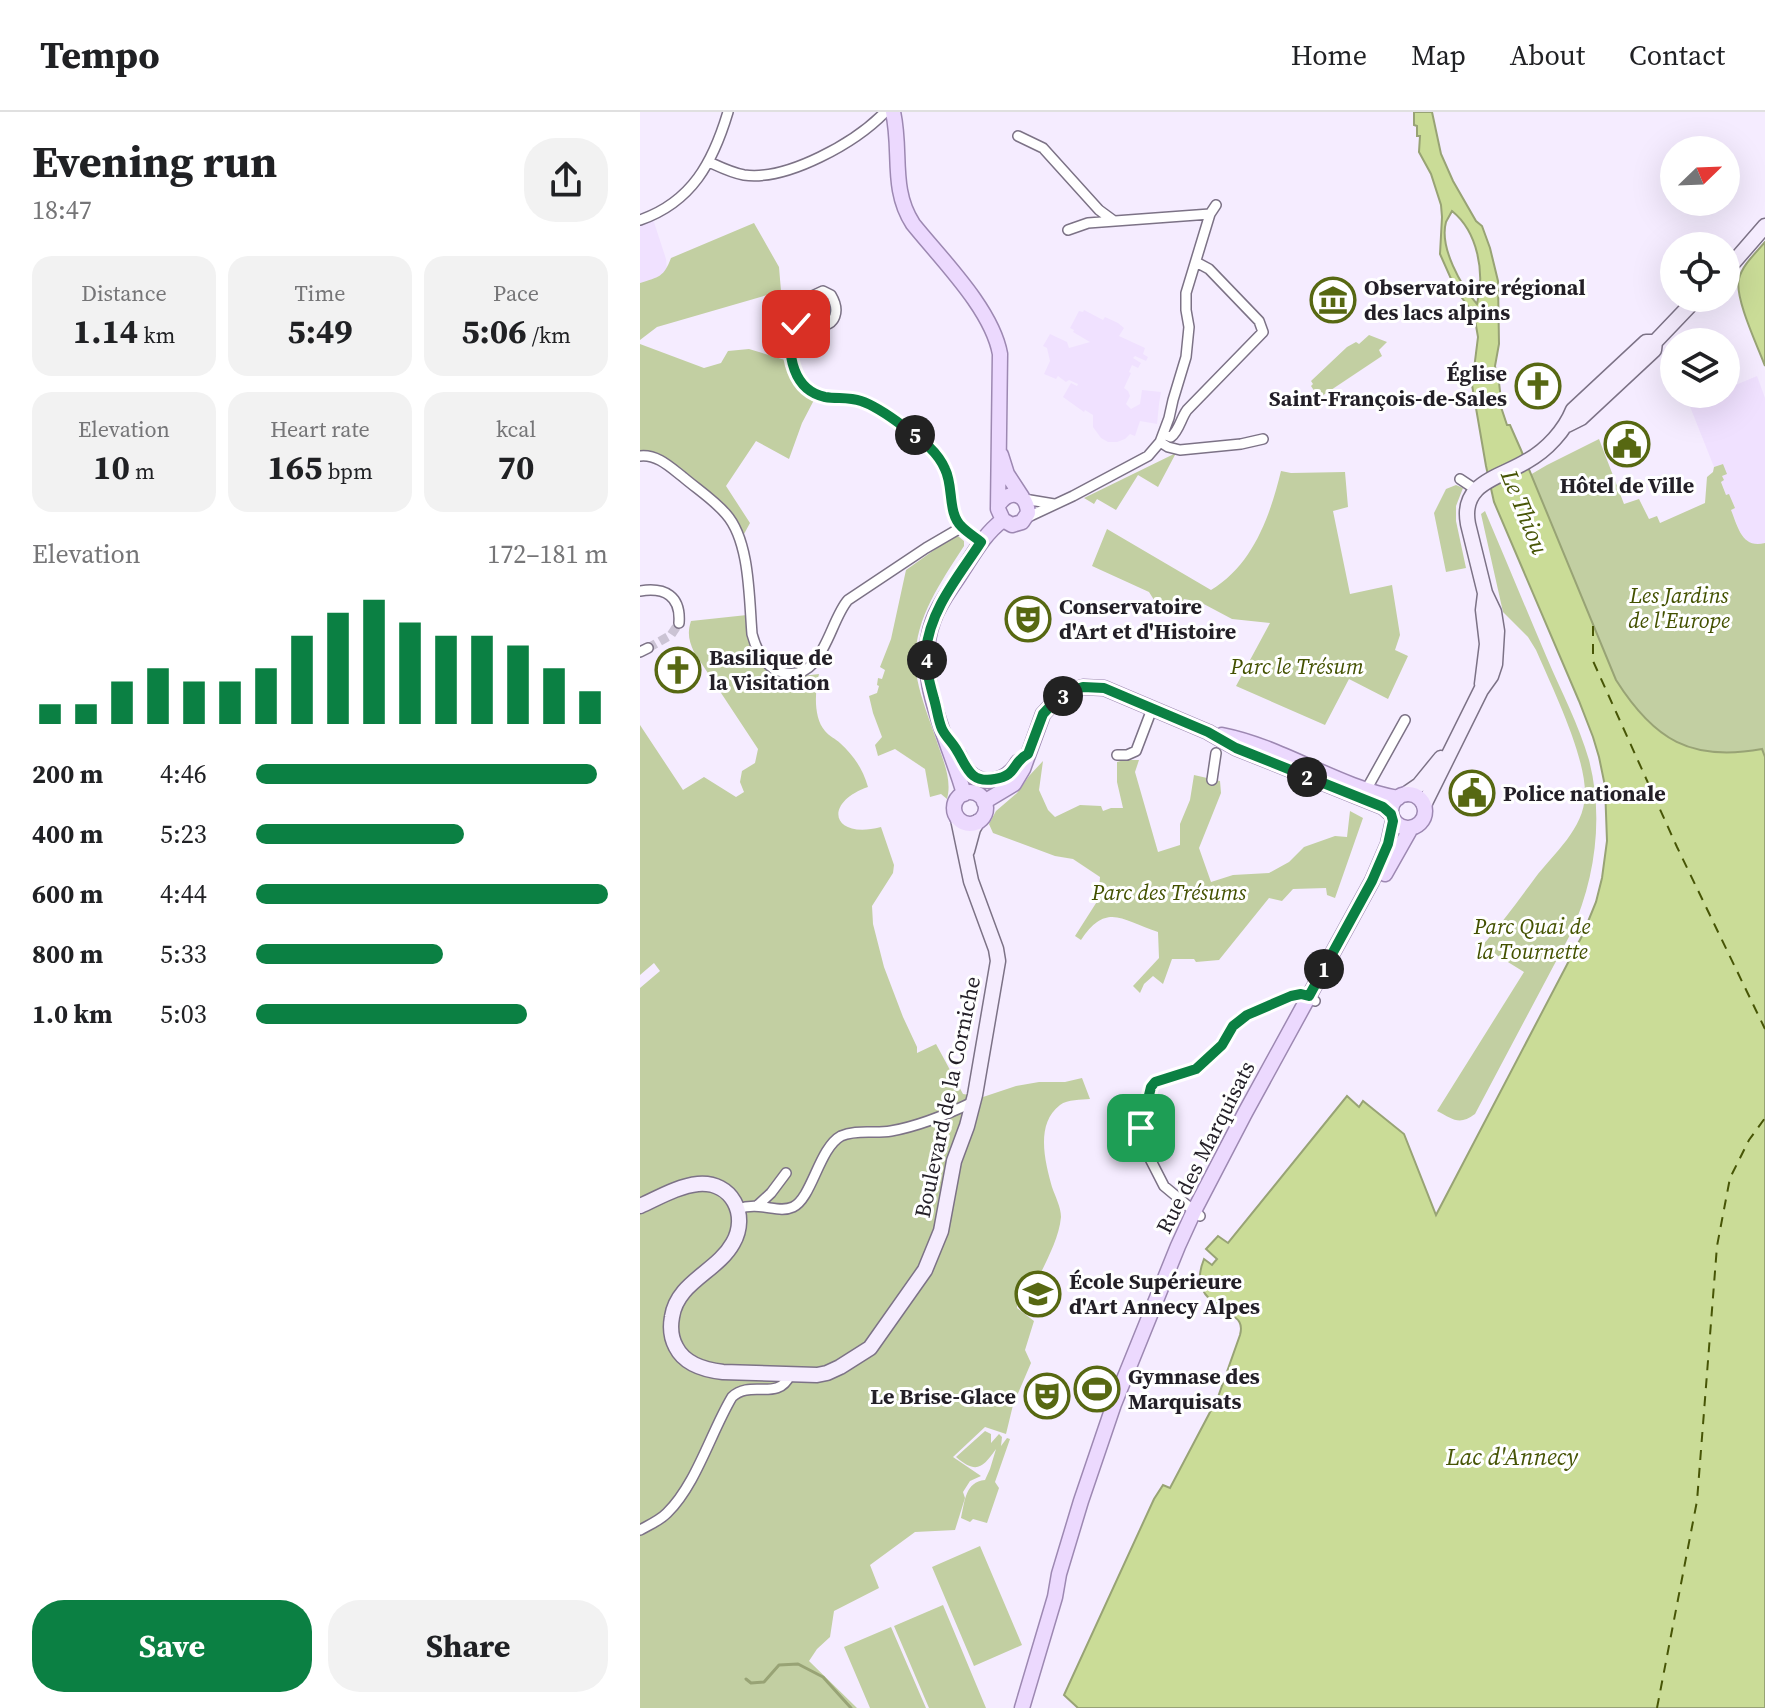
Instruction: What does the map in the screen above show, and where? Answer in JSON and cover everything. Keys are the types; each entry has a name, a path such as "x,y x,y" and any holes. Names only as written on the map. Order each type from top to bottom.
{"main road":[{"path":"893,112 903,208 982,309 997,341 1000,354 998,443 999,515 1012,525 1026,518 1028,508 1003,463 998,443"},
{"path":"1740,242 1765,216"},
{"path":"1740,255 1765,226"},
{"path":"1208,732 1231,746 1383,807 1401,827 1419,825 1425,814 1424,805 1481,690 1487,644 1483,610 1485,593 1467,516 1469,500 1475,489 1526,463 1556,437 1567,425 1573,410 1646,342 1655,342 1684,312"},
{"path":"999,504 1009,495 1023,498"},
{"path":"964,794 929,682 926,651 932,623 942,600 981,542 1003,520"},
{"path":"984,802 1014,784 1023,769 1043,714 1056,700 1083,687 1104,688 1208,732 1262,746 1366,790 1417,797 1424,805"},
{"path":"943,731 958,751 965,768 981,779 1005,777 1028,754"},
{"path":"1392,817 1392,805 1419,785 1456,739"},
{"path":"966,855 973,829 985,814 984,802 976,793 964,794 955,802 955,814 967,824 977,822"},
{"name":"Rue des Marquisats","path":"1022,1708 1081,1501 1147,1320 1197,1214 1372,881 1388,844 1392,817"},
{"name":"Boulevard de la Corniche","path":"790,1375 827,1373 864,1353 880,1337 925,1270 941,1231 954,1161 973,1102 998,961 971,881 958,819"},
{"name":"Rue des Marquisats","path":"1312,998 1411,828"},
{"path":"640,1206 687,1187 706,1184 731,1197 740,1217 737,1233 730,1248 684,1291 673,1306 671,1323 674,1343 684,1359 711,1371 790,1375"}],"street":[{"path":"640,220 666,209 698,180 730,112"},
{"path":"709,162 746,176 782,171 839,147 885,112"},
{"path":"1018,136 1043,148 1099,210 1114,221"},
{"path":"1026,518 1148,456 1162,438 1186,357 1189,327 1186,293 1213,210 1088,223 1068,230"},
{"path":"1162,438 1174,435 1187,410 1263,332 1259,321 1209,269 1196,262"},
{"path":"792,328 800,323 819,326 830,323 837,311 833,298 823,291 805,299 795,311 792,328 789,351 799,378 820,396 867,403 931,449 945,468 956,518 981,542"},
{"path":"1162,438 1168,447 1180,450 1263,439"},
{"path":"640,456 657,458 727,515 734,526 745,560 754,642 766,662 781,672 806,670 816,662 848,600 962,527"},
{"path":"1460,479 1475,489"},
{"path":"1023,498 1054,504"},
{"path":"640,591 659,590 669,594 679,612 679,623"},
{"path":"1117,755 1136,751 1152,709"},
{"path":"1342,791 1366,790 1405,720"},
{"path":"1212,780 1216,753"},
{"path":"1197,1214 1164,1186 1143,1145 1141,1128 1151,1087 1155,1082 1196,1069 1222,1045 1233,1026 1247,1015 1291,996 1301,994 1312,998"},
{"path":"738,1209 758,1205 785,1210 796,1206 829,1148 843,1136 888,1132 933,1121 973,1102"},
{"path":"758,1205 786,1173"},
{"name":"Boulevard de la Corniche","path":"640,1530 658,1520 675,1504 732,1397 743,1390 780,1388 790,1375"}],"shaded area":[{"path":"652,216 667,270 661,276 640,283 640,220"},
{"path":"1084,310 1103,320 1105,317 1118,323 1124,328 1119,336 1145,348 1143,354 1148,357 1146,361 1133,358 1141,363 1138,368 1132,365 1129,372 1124,388 1130,396 1126,404 1131,409 1140,404 1142,390 1161,392 1157,424 1140,421 1135,436 1130,434 1117,442 1101,438 1093,427 1093,415 1063,397 1071,383 1078,384 1044,374 1050,361 1047,348 1043,346 1050,334 1067,342 1069,348 1090,342 1070,328 1079,311"},
{"path":"1757,376 1765,398 1765,543 1760,545 1752,544 1740,532 1731,510 1734,508 1721,481 1723,464 1714,467 1691,408 1740,408 1740,383"}],"green space":[{"path":"754,223 779,267 781,291 657,327 640,340 640,283 660,275 671,258"},
{"path":"1369,335 1387,342 1379,350 1382,356 1319,398 1311,381 1347,347 1356,342 1359,344"},
{"path":"640,344 704,368 721,363 728,351 749,349 785,360 795,383 814,400 789,459 756,441 726,486 750,523 744,534 740,533 723,509 653,453 640,451"},
{"name":"Les Jardins de l'Europe","path":"1599,439 1624,504 1639,499 1649,519 1657,516 1660,523 1705,503 1707,477 1714,467 1723,464 1727,474 1722,476 1724,480 1721,482 1735,508 1731,510 1742,535 1751,543 1765,543 1764,758 1761,749 1714,752 1676,742 1645,718 1616,680 1530,475"},
{"path":"1176,453 1158,487 1138,475 1116,510 1097,499 1094,504 1084,498"},
{"name":"Parc le Trésum","path":"1281,471 1345,472 1348,507 1333,511 1350,594 1392,585 1400,635 1395,650 1408,656 1388,699 1349,679 1325,725 1236,686 1270,623 1232,619 1200,602 1184,599 1175,615 1156,603 1149,592 1092,566 1107,529 1211,590 1238,567 1258,538"},
{"path":"1456,485 1463,488 1456,506 1456,521 1466,568 1446,572 1434,513 1446,489"},
{"name":"Parc Quai de la Tournette","path":"1485,511 1585,747 1594,782 1596,826 1591,870 1571,933 1475,1114 1460,1120 1437,1111 1524,972 1482,946 1574,830 1585,795 1574,742 1536,650 1528,637 1503,612 1481,514"},
{"path":"958,536 964,541 964,546 926,612 916,648 919,687 947,772 947,799 941,794 930,797 925,769 895,749 878,756 875,745 882,737 869,696 877,693 878,678 882,679 885,670 880,667 891,639 906,570"},
{"path":"747,615 756,654 800,679 819,674 818,719 827,733 854,758 866,780 868,787 844,802 839,818 852,828 864,830 881,827 894,865 893,873 872,906 873,924 884,967 917,1053 936,1044 963,1094 983,1097 1016,1086 1082,1078 1090,1099 1063,1103 1047,1122 1045,1155 1059,1205 1060,1225 1037,1281 1028,1278 1018,1291 1017,1308 1034,1321 1025,1350 1031,1363 1013,1405 1006,1434 985,1427 953,1457 981,1476 970,1481 963,1492 965,1498 955,1530 915,1532 870,1565 879,1588 834,1611 830,1637 809,1661 857,1708 640,1708 640,988 660,971 654,963 640,975 640,725 683,790 704,777 736,797 744,792 740,782 742,771 755,763 758,749 694,652 689,633 691,621"},
{"name":"Parc des Trésums","path":"1139,760 1135,772 1158,852 1180,845 1180,824 1190,800 1194,775 1220,781 1221,793 1199,848 1211,882 1233,875 1269,873 1289,862 1304,847 1335,836 1347,837 1350,811 1363,818 1335,898 1327,895 1326,888 1293,889 1282,901 1269,898 1219,960 1196,962 1194,959 1172,959 1163,984 1153,976 1140,993 1133,986 1159,958 1158,932 1125,919 1108,917 1090,928 1081,940 1075,936 1098,900 1100,877 1073,859 1055,856 993,833 989,824 996,811 1017,793 1043,761 1039,790 1048,810 1055,817 1080,805 1101,806 1103,811 1123,808 1117,782 1117,762"},
{"path":"985,1431 991,1434 991,1443 999,1434 1002,1437 1001,1446 1007,1438 1010,1439 995,1482 999,1488 987,1523 973,1519 970,1522 961,1518 967,1493 973,1484 985,1480 996,1449 983,1464 974,1467 956,1457"},
{"path":"980,1546 1022,1645 974,1666 932,1567"},
{"path":"943,1605 986,1708 929,1708 894,1626"},
{"path":"891,1627 926,1708 870,1708 844,1647"}],"water":[{"name":"Lac d'Annecy","path":"1414,112 1432,112 1441,154 1453,181 1482,226 1498,281 1499,344 1495,366 1499,401 1616,680 1645,718 1677,742 1715,752 1762,749 1765,757 1765,1708 1078,1708 1064,1695 1154,1499 1163,1485 1170,1488 1218,1397 1240,1335 1238,1320 1230,1314 1228,1316 1214,1303 1201,1285 1204,1259 1212,1265 1217,1259 1206,1249 1218,1236 1228,1243 1347,1096 1359,1107 1363,1101 1404,1134 1436,1215 1583,934 1602,878 1607,841 1605,786 1599,757 1579,701 1494,502 1472,385 1478,337 1474,314 1456,290 1440,254 1441,205 1431,174 1419,152 1420,136 1417,136 1417,126 1414,125","holes":["1452,211 1461,220 1477,254 1480,279 1477,304 1458,277 1446,243 1446,222"]},
{"path":"1765,242 1765,366 1740,298 1740,276"}],"waterway":[{"path":"746,1679 751,1683 764,1682 779,1665 798,1664 823,1677 851,1708"}],"ferry route":[{"path":"1593,626 1593,661 1677,847 1765,1029"},
{"path":"1657,1708 1697,1501 1717,1246 1730,1178 1749,1140 1765,1118"}],"tunnel":[{"path":"648,648 671,635 679,623"}],"place":[{"name":"Observatoire régional des lacs alpins","path":"1333,300"},
{"name":"Église Saint-François-de-Sales","path":"1538,386"},
{"name":"Hôtel de Ville","path":"1627,444"},
{"name":"Conservatoire d'Art et d'Histoire","path":"1028,619"},
{"name":"Basilique de la Visitation","path":"678,670"},
{"name":"Police nationale","path":"1472,793"},
{"name":"École Supérieure d'Art Annecy Alpes","path":"1038,1294"},
{"name":"Gymnase des Marquisats","path":"1097,1389"},
{"name":"Le Brise-Glace","path":"1047,1396"}],"route":[{"path":"796,324 792,328 789,351 794,369 804,385 820,396 867,403 921,439 945,468 956,518 981,542 942,600 932,623 926,651 929,682 943,731 971,775 990,780 1005,777 1028,754 1043,714 1056,700 1083,687 1104,688 1208,732 1236,748 1383,807 1391,814 1393,821 1388,844 1372,881 1309,996 1291,996 1239,1019 1222,1045 1196,1069 1155,1082 1141,1128"}],"water label":[{"name":"Le Thiou","path":"1525,512"}]}
